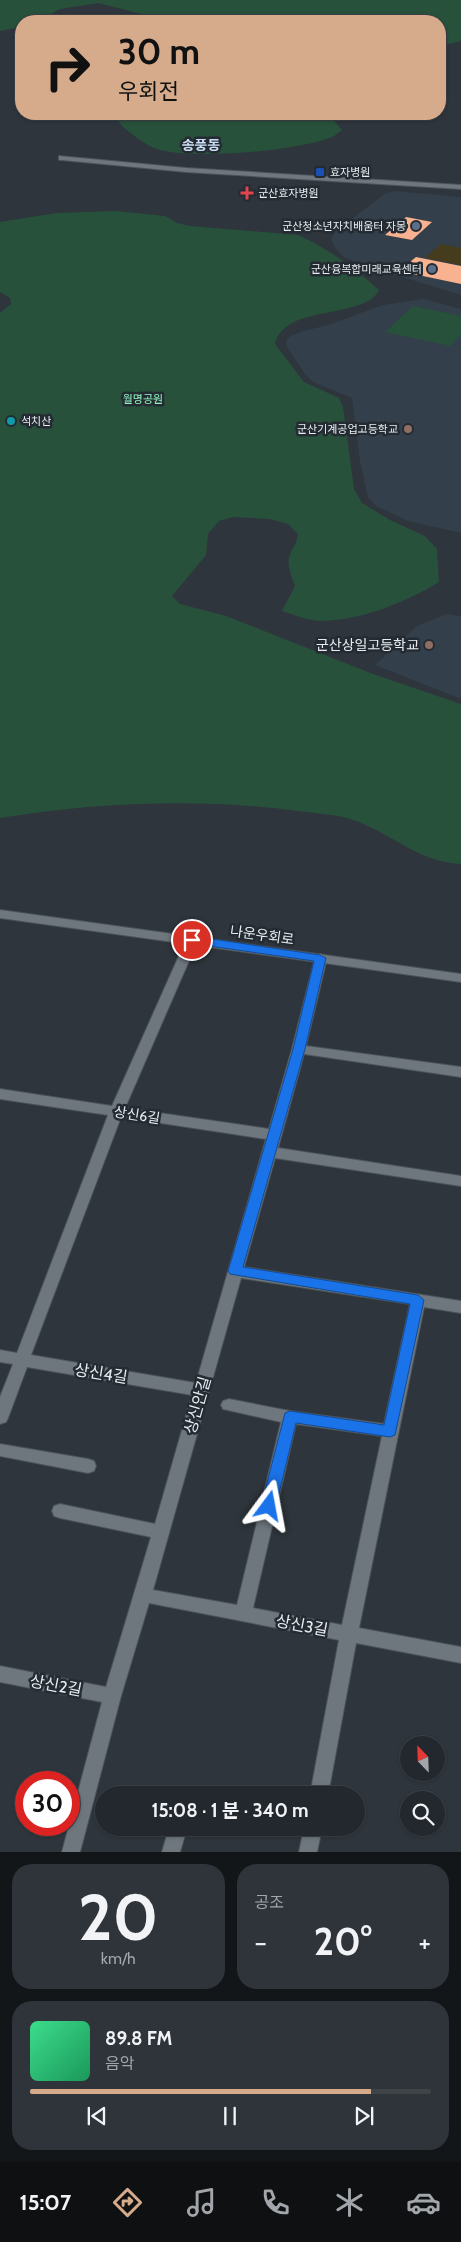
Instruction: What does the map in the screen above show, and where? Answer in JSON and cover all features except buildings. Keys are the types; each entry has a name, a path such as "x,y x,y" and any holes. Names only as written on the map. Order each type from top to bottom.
{"street":[{"path":"62,158 186,170 461,187"},
{"name":"나운우회로","path":"0,914 461,978"},
{"path":"0,1418 116,1112 192,940"},
{"name":"상신안길","path":"71,1852 112,1696 143,1595 299,1049 320,958"},
{"path":"299,1049 461,1072"},
{"name":"상신6길","path":"0,1094 274,1135"},
{"path":"270,1152 461,1181"},
{"path":"235,1271 461,1307"},
{"path":"321,1786 349,1634 418,1300"},
{"name":"상신4길","path":"0,1356 202,1390"},
{"path":"229,1405 290,1417 390,1431"},
{"path":"243,1614 290,1417"},
{"path":"0,1450 88,1466"},
{"path":"60,1512 161,1532"},
{"name":"상신3길","path":"143,1595 461,1655"},
{"name":"상신2길","path":"0,1674 112,1696"},
{"path":"171,1852 176,1836"},
{"path":"308,1852 311,1836"}],"shaded area":[{"path":"394,191 461,197 461,295 363,265 344,257 336,249 331,239 336,231 386,193"},
{"name":"군산기계공업고등학교","path":"424,299 461,309 461,533 408,521 376,506 368,498 360,461 352,398 313,382 305,374 287,347 286,341 289,337 303,331 328,325 383,305"},
{"name":"군산상일고등학교","path":"447,614 461,616 461,699 375,665 417,626"}],"green space":[{"path":"0,0 461,0 461,41 446,45 446,15 145,15 98,3 60,9 49,15 15,15 15,28 0,31"},
{"path":"118,120 333,120 342,130 331,137 292,147 242,153 191,154 154,148 137,138"},
{"name":"월명공원","path":"116,211 165,216 177,223 190,226 298,235 340,259 379,290 371,299 358,305 294,322 282,331 275,344 304,382 339,398 343,407 354,489 362,503 390,520 425,536 437,549 439,582 398,603 353,617 323,621 297,616 282,611 295,586 290,572 289,557 298,534 288,524 270,519 233,517 219,521 208,534 206,555 172,596 180,604 226,616 373,674 461,704 461,864 444,862 429,857 414,851 373,828 343,817 261,807 187,803 111,805 0,818 0,313 11,304 10,298 0,292 0,222 57,213"},
{"path":"413,306 461,316 461,335 450,346 385,332"}],"sand":[{"path":"441,244 461,248 461,265 425,258"}],"place":[{"name":"효자병원","path":"320,172"},
{"name":"군산효자병원","path":"247,193"},
{"name":"군산청소년자치배움터 자몽","path":"416,226"},
{"name":"군산융복합미래교육센터","path":"432,269"},
{"name":"석치산","path":"11,421"},
{"name":"군산기계공업고등학교","path":"408,429"},
{"name":"군산상일고등학교","path":"429,645"}],"district":[{"name":"송풍동","path":"201,145"}],"route":[{"path":"192,940 320,958 299,1049 235,1271 418,1300 390,1431 290,1417 269,1506"}]}
